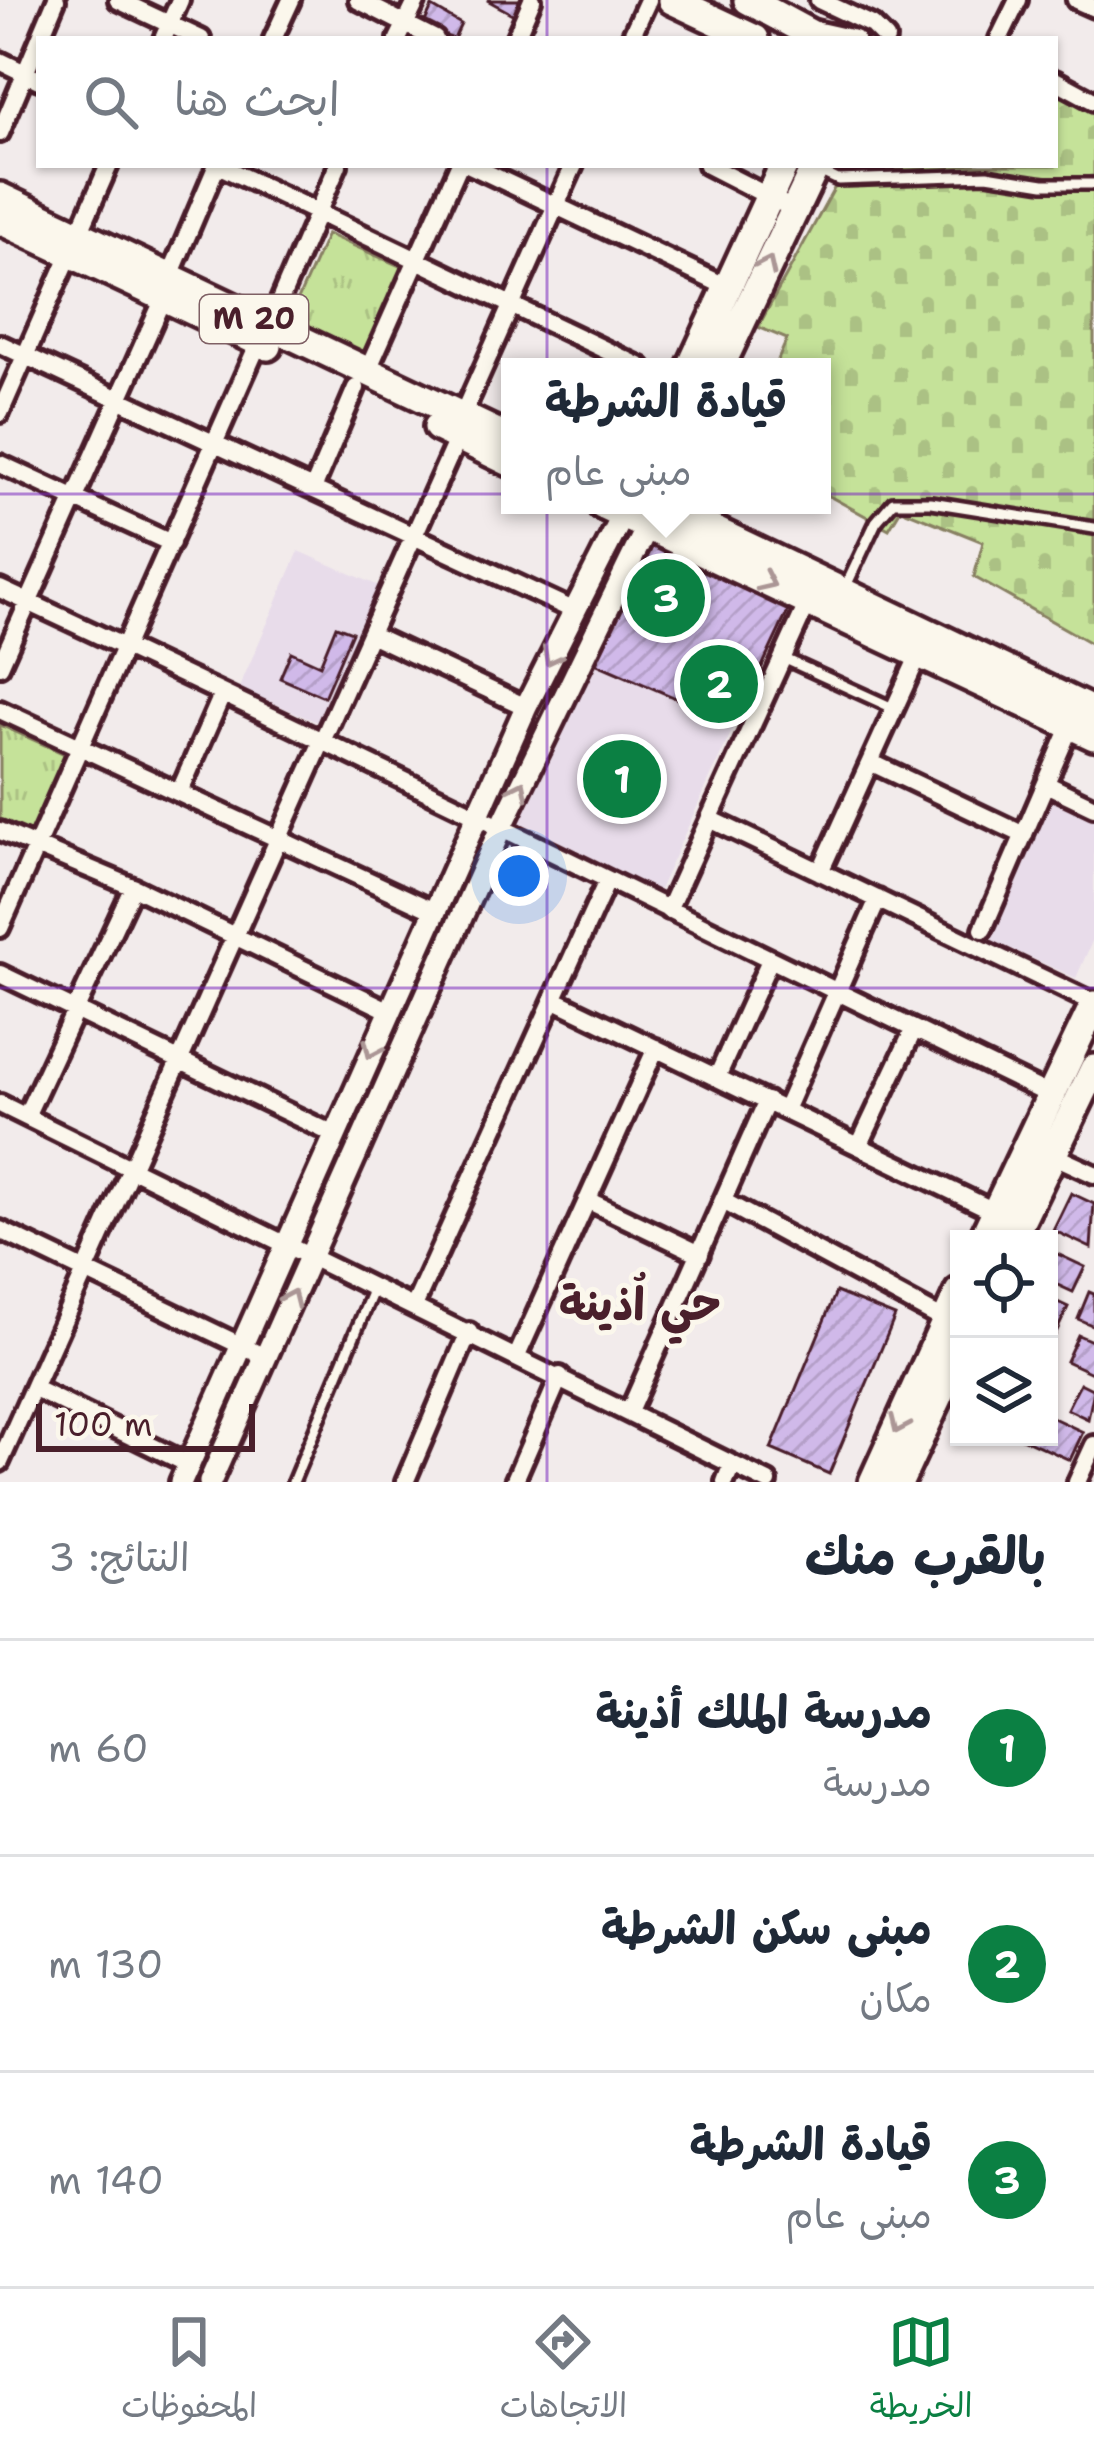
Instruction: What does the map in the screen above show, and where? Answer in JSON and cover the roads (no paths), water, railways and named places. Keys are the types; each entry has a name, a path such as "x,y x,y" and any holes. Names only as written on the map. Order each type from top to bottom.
{"main road":[{"path":"672,0 749,36"},
{"path":"748,0 814,34"},
{"path":"723,358 782,202 784,168"},
{"path":"695,358 727,286 782,202 814,168"},
{"name":"M 20","path":"0,197 74,244 460,428 501,456"},
{"name":"M 20","path":"0,220 74,244"},
{"name":"M 20","path":"460,428 501,438"},
{"path":"643,514 808,602 924,644 1086,724"},
{"path":"646,514 844,590 924,644"},
{"path":"1015,1230 1040,1149 1050,1095 1094,1004"},
{"path":"987,1230 1094,1070"},
{"path":"873,1482 950,1312"},
{"path":"899,1482 950,1372"}],"street":[{"path":"44,36 56,0"},
{"path":"118,0 167,32 180,0"},
{"path":"275,36 291,0"},
{"path":"358,0 402,32 417,0"},
{"path":"515,36 532,0"},
{"path":"631,36 648,0"},
{"path":"819,0 872,25 883,36"},
{"path":"1000,36 1018,0"},
{"path":"1076,0 1094,8"},
{"path":"0,62 31,76 0,133"},
{"path":"1058,82 1094,101"},
{"path":"0,412 108,168"},
{"path":"0,666 216,168"},
{"path":"223,168 623,358"},
{"path":"0,928 337,168"},
{"path":"313,489 458,168"},
{"path":"476,168 727,286"},
{"path":"0,1462 414,536 573,168"},
{"path":"713,168 782,202"},
{"path":"0,344 575,611"},
{"path":"0,464 171,543"},
{"path":"33,1388 185,1473 526,706 575,611 634,514"},
{"path":"210,1482 500,830 634,514"},
{"path":"0,589 323,740 476,819 1050,1095"},
{"path":"668,910 808,602"},
{"path":"370,634 526,706"},
{"path":"820,872 924,644"},
{"path":"179,793 222,695"},
{"path":"0,710 434,910"},
{"path":"983,929 1046,784 1086,724"},
{"path":"870,762 1024,835"},
{"path":"1046,784 1094,807"},
{"path":"710,819 1094,1004"},
{"path":"0,831 133,887 390,1010"},
{"path":"415,1304 607,881"},
{"path":"26,1116 133,887"},
{"path":"785,1110 878,899"},
{"path":"717,1077 770,960"},
{"path":"0,974 357,1146"},
{"path":"555,1000 996,1212"},
{"path":"859,1146 914,1029"},
{"path":"517,1356 656,1048"},
{"path":"629,1412 767,1101"},
{"path":"0,1104 560,1376 729,1473 767,1482"},
{"path":"1040,1149 1094,1174"},
{"path":"587,1200 700,1254"},
{"path":"723,1202 946,1321"},
{"path":"0,1230 265,1357"},
{"path":"405,1482 469,1332"},
{"path":"514,1482 560,1376"},
{"path":"1077,1482 1094,1445"}],"lane":[{"path":"817,168 838,180 986,175 1044,184 1094,184"},
{"path":"844,590 877,522 893,502 931,502 1094,527"},
{"path":"783,658 895,709"},
{"path":"297,1481 375,1286"}],"place":[{"name":"قيادة الشرطة","path":"666,598"},
{"name":"مبنى سكن الشرطة","path":"719,684"},
{"name":"مدرسة الملك أذينة","path":"622,779"}],"district":[{"name":"حي اُذينة","path":"640,1304"}]}
